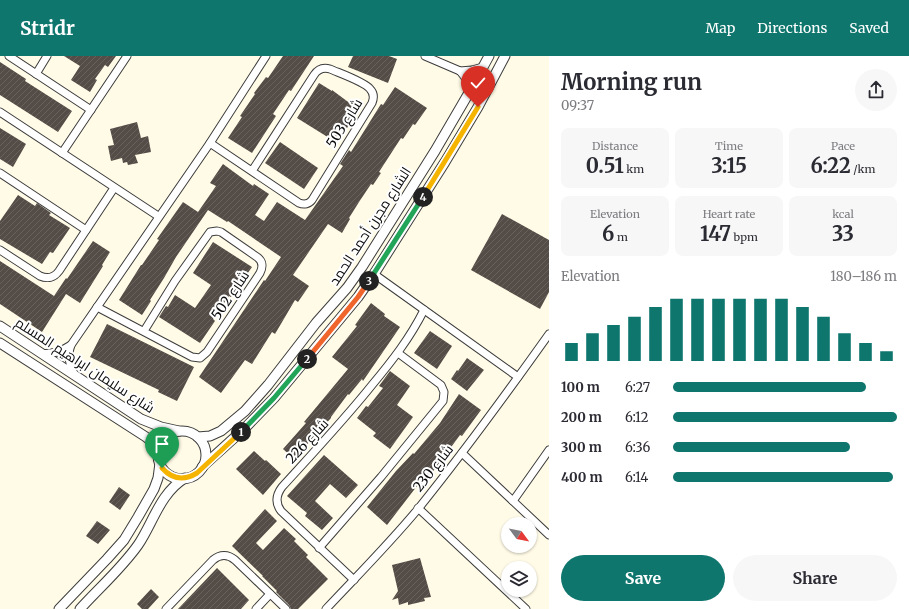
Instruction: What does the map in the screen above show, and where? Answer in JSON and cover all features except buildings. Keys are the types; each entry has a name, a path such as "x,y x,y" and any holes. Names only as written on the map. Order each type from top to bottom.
{"street":[{"path":"8,56 91,110"},
{"path":"36,74 47,56"},
{"path":"62,153 127,56"},
{"path":"42,354 59,352 71,345 158,216 210,143 266,56"},
{"path":"425,56 460,71 484,67"},
{"name":"الشارع مجرن أحمد الحمد","path":"198,436 210,436 221,431 244,411 275,376 316,323 347,288 362,267 435,151 489,56"},
{"name":"الشارع مجرن أحمد الحمد","path":"202,467 245,428 274,398 358,297 458,140 505,56"},
{"name":"شارع 503","path":"210,143 252,171 300,203 308,203 316,193 372,103 374,96 371,89 330,69 325,68 319,70 314,75 252,171"},
{"path":"460,71 467,80 470,91"},
{"path":"0,112 158,216"},
{"path":"0,173 86,230"},
{"path":"0,250 40,276 50,278 59,271 114,188"},
{"path":"397,211 403,209 406,210 409,218"},
{"name":"شارع 502","path":"97,307 192,357 202,357 208,352 260,273 262,268 261,261 221,232 210,232 174,281 144,331"},
{"path":"374,274 518,377"},
{"path":"347,288 350,296 353,298 358,297"},
{"name":"شارع 226","path":"354,580 280,512 277,503 278,494 282,486 340,424 398,353 412,333 424,310"},
{"name":"شارع سليمان ابراهيم المسلم","path":"0,326 141,419 161,427 179,431"},
{"name":"شارع 230","path":"326,609 418,508 462,453 549,334"},
{"name":"شارع سليمان ابراهيم المسلم","path":"0,343 146,437 151,441 158,452"},
{"path":"71,345 69,358 70,366 74,374"},
{"path":"319,548 391,465 443,400 444,392 441,385 398,353"},
{"path":"80,609 128,557 146,532 166,494 174,485 197,473 202,467 205,461 205,448 202,442 198,436 186,431 179,431 172,433 165,438 160,444 158,452 162,468 170,475 185,478"},
{"path":"513,501 549,450"},
{"path":"462,453 549,535"},
{"path":"59,609 124,540 154,489 158,478 160,463"},
{"path":"418,508 523,608"},
{"path":"166,609 213,560 224,555 232,557 286,609"},
{"path":"256,609 270,594"}],"route":[{"path":"162,468 170,475 179,478 185,478 197,473 245,428 288,383 358,297 374,274 478,107"}]}
